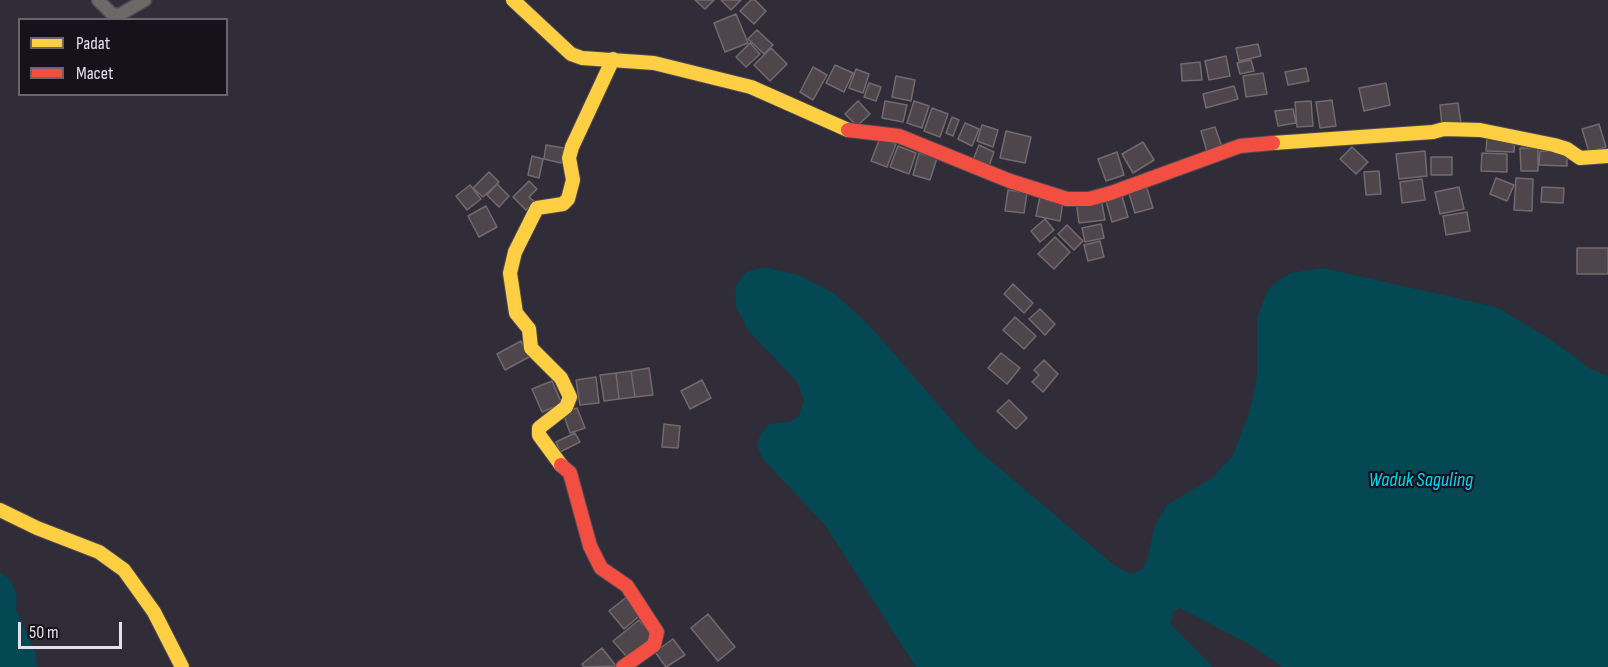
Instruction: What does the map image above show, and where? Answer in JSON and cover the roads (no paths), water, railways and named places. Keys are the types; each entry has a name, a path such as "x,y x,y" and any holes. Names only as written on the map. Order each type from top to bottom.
{"street":[{"path":"98,0 112,14 119,15 134,9 145,0"},
{"path":"513,0 571,54 592,61 613,59 654,63 751,87 836,126 899,136 1010,181 1067,199 1089,199 1111,193 1210,155 1240,146 1321,138 1432,132 1444,129 1480,130 1554,145 1567,149 1580,158 1608,156"},
{"path":"613,59 572,147 569,158 573,188 568,199 563,204 537,208 515,252 510,273 516,313 530,332 531,348 561,378 570,397 566,407 539,428 539,435 557,462 570,473 590,546 601,568 627,586 657,632 654,645 640,663 623,667"},
{"path":"0,510 37,528 99,552 124,570 154,612 182,667"}],"water":[{"name":"Waduk Saguling","path":"764,267 796,274 834,293 870,326 977,449 1115,566 1132,574 1142,569 1147,560 1155,525 1167,505 1212,478 1233,455 1250,410 1257,375 1257,318 1268,289 1290,273 1323,268 1496,307 1550,339 1591,369 1608,376 1608,667 1283,667 1247,643 1180,608 1173,612 1170,624 1213,667 916,667 825,525 762,458 757,445 761,433 769,424 789,422 799,416 804,401 798,383 747,329 736,306 735,287 746,272"},
{"path":"0,572 10,579 17,595 16,609 36,654 37,667 0,667"}]}
